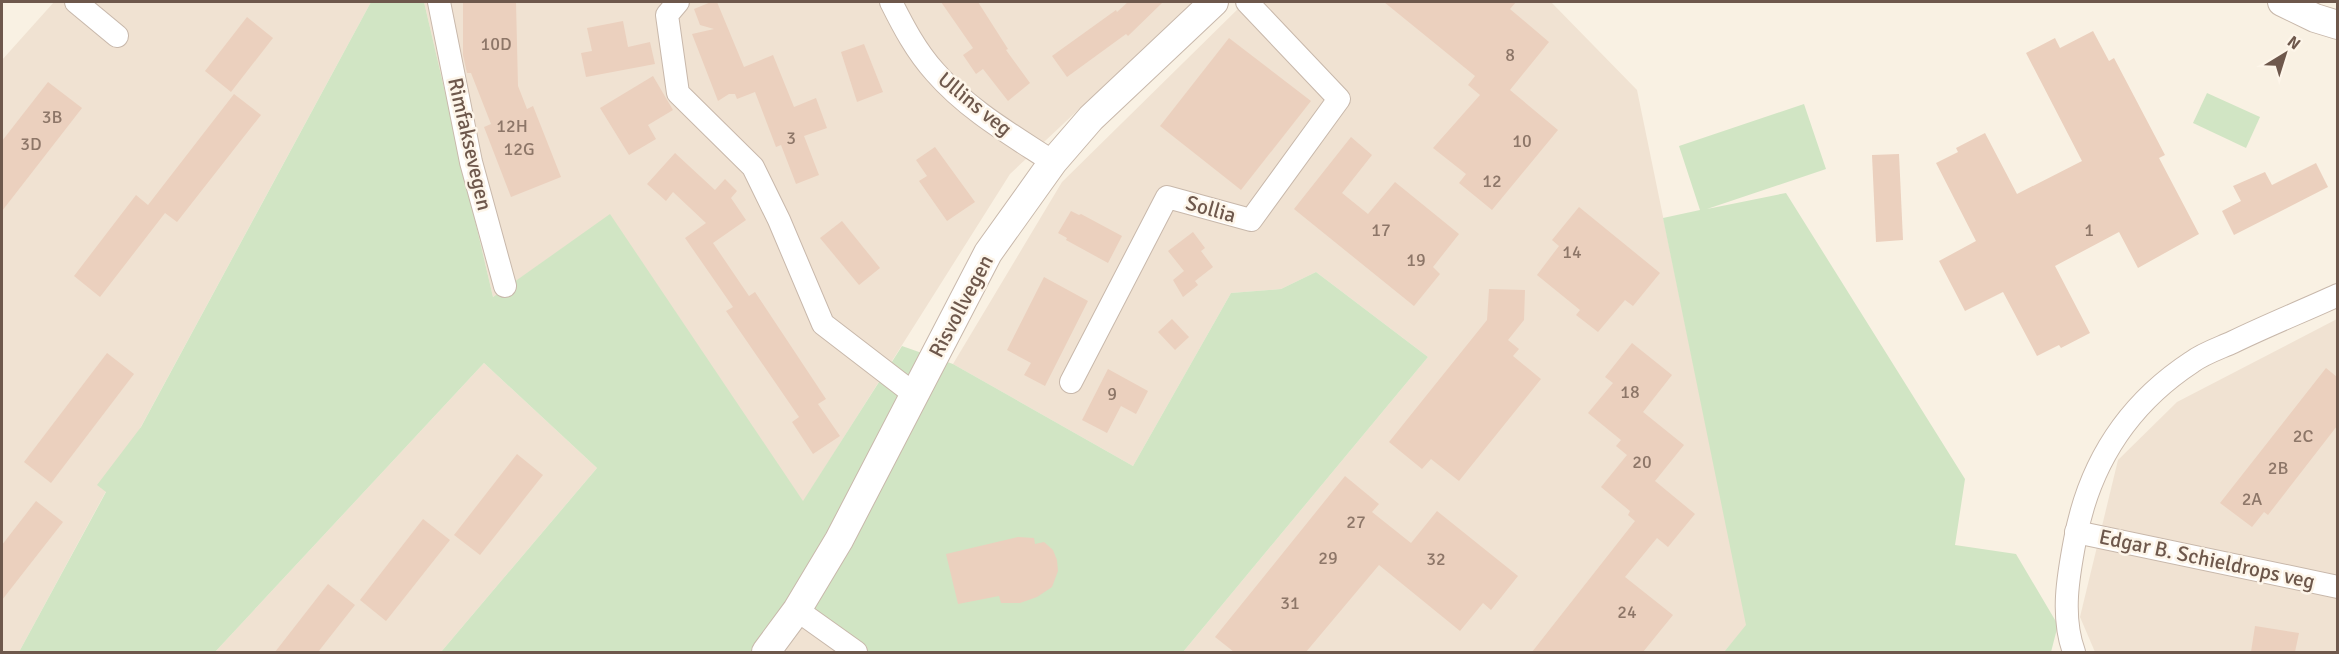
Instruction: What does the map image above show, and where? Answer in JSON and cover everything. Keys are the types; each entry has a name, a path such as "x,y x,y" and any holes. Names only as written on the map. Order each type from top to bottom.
{"street":[{"path":"76,2 117,36"},
{"name":"Rimfaksevegen","path":"439,2 471,162 505,286"},
{"path":"678,2 667,15 678,93 753,167 779,220 823,324 914,394"},
{"name":"Ullins veg","path":"891,2 908,36 935,72 970,106 992,123 1053,162"},
{"name":"Risvollvegen","path":"766,652 797,610 838,540 988,252 1053,162 1091,118 1214,2"},
{"name":"Sollia","path":"1071,382 1167,197 1251,220 1339,99 1247,2"},
{"path":"2282,2 2315,18 2337,25"},
{"name":"Edgar B. Schieldrops veg","path":"2074,652 2067,634 2067,578 2076,532 2082,507 2103,456 2127,418 2158,386 2194,360 2337,295"},
{"name":"Edgar B. Schieldrops veg","path":"2076,532 2337,587"},
{"path":"797,610 856,652"}],"shaded area":[{"path":"54,2 371,2 19,652 2,652 2,60"},
{"path":"424,2 1193,2 1010,174 803,502 610,215 493,297"},
{"path":"1245,2 1551,2 1637,90 1747,625 1724,652 1183,652 1428,357 1316,272 1281,289 1231,293 1133,466 953,364 1062,182"},
{"path":"2337,319 2337,652 2095,652 2080,617 2118,460 2177,402"},
{"path":"484,363 597,468 441,652 215,652"},
{"path":"802,619 858,652 779,652"}],"green space":[{"path":"371,2 424,2 493,297 610,214 803,501 902,346 953,364 1133,466 1231,293 1281,289 1316,272 1428,357 1183,652 858,652 802,619 779,652 441,652 597,468 484,363 215,652 19,652 106,492 97,485 141,427"},
{"path":"2207,93 2260,117 2246,148 2193,123"},
{"path":"1804,104 1826,169 1707,209 1786,193 1965,479 1955,545 2016,554 2058,625 2051,652 1724,652 1746,625 1663,218 1700,210 1679,146"}],"building":[{"path":"463,2 516,2 518,86 527,109 533,106 561,177 511,197 484,127 491,124 471,73 467,73 463,55"},
{"path":"717,2 744,67 773,55 794,107 816,98 827,128 804,136 819,175 796,184 781,145 776,147 755,92 737,99 735,94 729,94 718,101 692,34 714,29 700,25 694,9"},
{"path":"941,2 978,2 1008,49 1006,50 1030,83 1008,101 983,69 976,74 963,55 973,48"},
{"path":"1128,2 1163,2 1128,36 1126,34 1067,77 1052,56"},
{"path":"1384,2 1516,2 1510,9 1549,42 1510,90 1558,130 1492,210 1459,183 1466,174 1433,148 1480,95 1468,85 1475,76"},
{"path":"247,17 273,38 231,92 205,71"},
{"path":"623,21 628,47 650,42 655,64 586,77 581,53 592,51 587,28"},
{"path":"2093,31 2109,61 2114,58 2165,155 2159,158 2199,234 2138,268 2119,232 2055,266 2090,333 2061,348 2059,345 2037,356 2003,292 1965,311 1939,261 1976,241 1936,163 1958,152 1956,148 1985,133 2017,194 2082,161 2026,53 2055,38 2060,48"},
{"path":"1229,38 1311,101 1241,190 1160,126"},
{"path":"864,44 883,92 857,102 841,52"},
{"path":"653,76 673,110 648,125 656,139 629,155 600,108"},
{"path":"48,82 82,108 2,211 2,141"},
{"path":"234,94 261,115 177,222 165,213 100,297 74,276 136,195 148,205"},
{"path":"1351,137 1372,155 1342,193 1368,214 1395,182 1459,234 1433,267 1440,274 1414,306 1294,209"},
{"path":"935,147 975,202 947,221 919,181 927,176 916,160"},
{"path":"675,153 715,190 725,179 737,191 731,198 746,220 713,243 749,296 755,292 826,399 818,404 840,436 813,454 792,422 799,417 726,311 733,307 685,238 706,223 673,192 666,201 647,184"},
{"path":"1899,154 1903,240 1876,242 1872,155"},
{"path":"2316,163 2328,187 2234,235 2222,211 2241,201 2233,186 2265,172 2272,185"},
{"path":"1579,207 1660,273 1633,306 1625,300 1598,332 1576,315 1580,310 1537,275 1559,246 1552,240"},
{"path":"1071,211 1122,236 1108,263 1066,240 1067,238 1058,233"},
{"path":"842,221 880,268 859,285 820,238"},
{"path":"1193,232 1205,248 1201,251 1213,267 1195,281 1198,285 1183,297 1173,280 1184,271 1168,251"},
{"path":"1044,277 1088,301 1045,386 1024,375 1031,363 1007,350"},
{"path":"1489,289 1525,290 1524,320 1508,340 1519,349 1513,356 1541,379 1459,481 1431,459 1422,469 1389,442 1487,320"},
{"path":"1172,319 1189,337 1175,350 1158,332"},
{"path":"1632,343 1672,375 1643,412 1684,445 1655,481 1695,514 1668,547 1657,538 1625,577 1673,615 1643,652 1532,652 1635,521 1628,515 1630,511 1601,487 1627,455 1616,446 1621,440 1588,413 1613,383 1605,377"},
{"path":"107,353 134,374 51,483 24,462"},
{"path":"2326,368 2337,377 2337,426 2268,515 2264,512 2252,527 2220,503"},
{"path":"1108,369 1148,391 1136,414 1121,406 1107,433 1082,420"},
{"path":"517,454 543,475 480,555 454,535"},
{"path":"1345,476 1379,504 1372,512 1411,543 1437,511 1518,576 1491,610 1483,603 1460,631 1379,565 1306,652 1234,652 1215,637"},
{"path":"36,501 63,522 2,600 2,545"},
{"path":"423,519 450,540 386,621 360,600"},
{"path":"1018,537 1034,538 1035,544 1044,542 1053,550 1058,571 1052,587 1037,597 1020,603 1001,603 999,596 958,604 946,554"},
{"path":"328,584 355,605 318,652 275,652"},
{"path":"2255,626 2299,633 2295,652 2251,652"}]}
